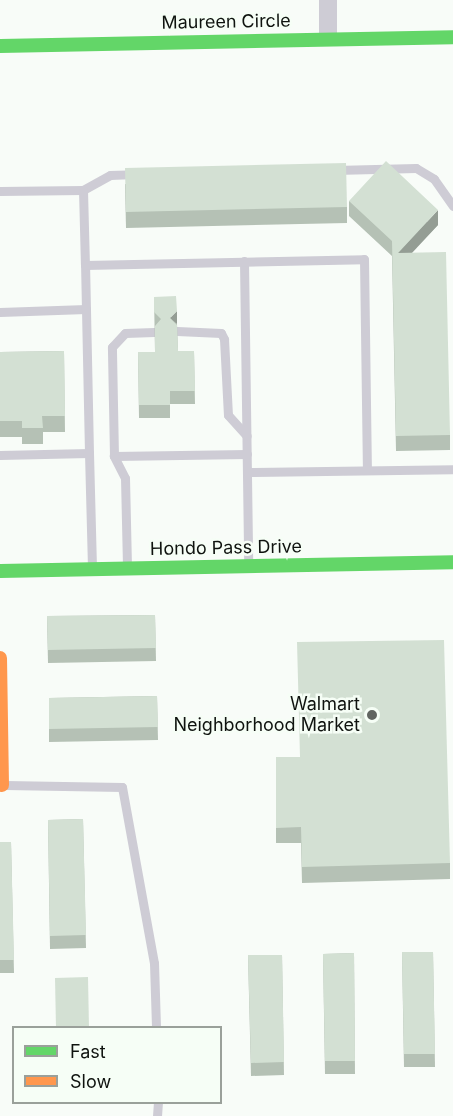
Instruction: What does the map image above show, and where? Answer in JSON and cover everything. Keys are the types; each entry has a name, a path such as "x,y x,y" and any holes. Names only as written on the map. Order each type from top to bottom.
{"street":[{"path":"328,0 328,38"},
{"name":"Maureen Circle","path":"0,46 453,37"},
{"name":"Hondo Pass Drive","path":"0,571 453,562"},
{"path":"0,658 2,785"}],"lane":[{"path":"323,170 416,168 434,179 453,206"},
{"path":"0,191 83,190 110,175 150,174"},
{"path":"83,190 92,569"},
{"path":"85,265 364,259 367,470"},
{"path":"244,261 249,565"},
{"path":"0,312 86,309"},
{"path":"177,331 220,333 224,339 228,416 247,436"},
{"path":"127,568 125,478 114,456 112,348 125,333 154,332"},
{"path":"0,455 89,453"},
{"path":"114,456 247,454"},
{"path":"247,472 453,469"},
{"path":"2,785 122,787 154,963 156,1026"}],"building":[{"path":"386,161 438,210 398,253 446,252 450,435 396,436 392,241 349,201"},
{"path":"346,163 347,207 126,212 125,168"},
{"path":"176,296 177,311 170,318 177,325 178,351 194,351 195,391 170,391 170,405 139,405 138,352 155,352 155,326 161,319 154,312 154,297"},
{"path":"64,351 65,416 42,416 43,428 22,428 22,421 0,421 0,352"},
{"path":"155,615 156,648 48,650 47,616"},
{"name":"Walmart Neighborhood Market","path":"444,640 450,863 302,867 301,827 276,828 276,757 300,757 297,642"},
{"path":"157,696 158,727 49,729 49,698"},
{"path":"83,819 86,935 50,936 48,820"},
{"path":"0,842 11,842 14,960 0,960"},
{"path":"402,952 433,952 435,1054 404,1054"},
{"path":"354,953 355,1061 325,1061 323,954"},
{"path":"248,955 282,955 284,1062 251,1063"},
{"path":"88,977 89,1026 56,1026 55,978"}],"traffic: fast":[{"path":"0,46 453,37"},
{"path":"0,571 453,562"}],"traffic: slow":[{"path":"0,658 2,785"}],"place":[{"name":"Walmart Neighborhood Market","path":"372,715"}]}
